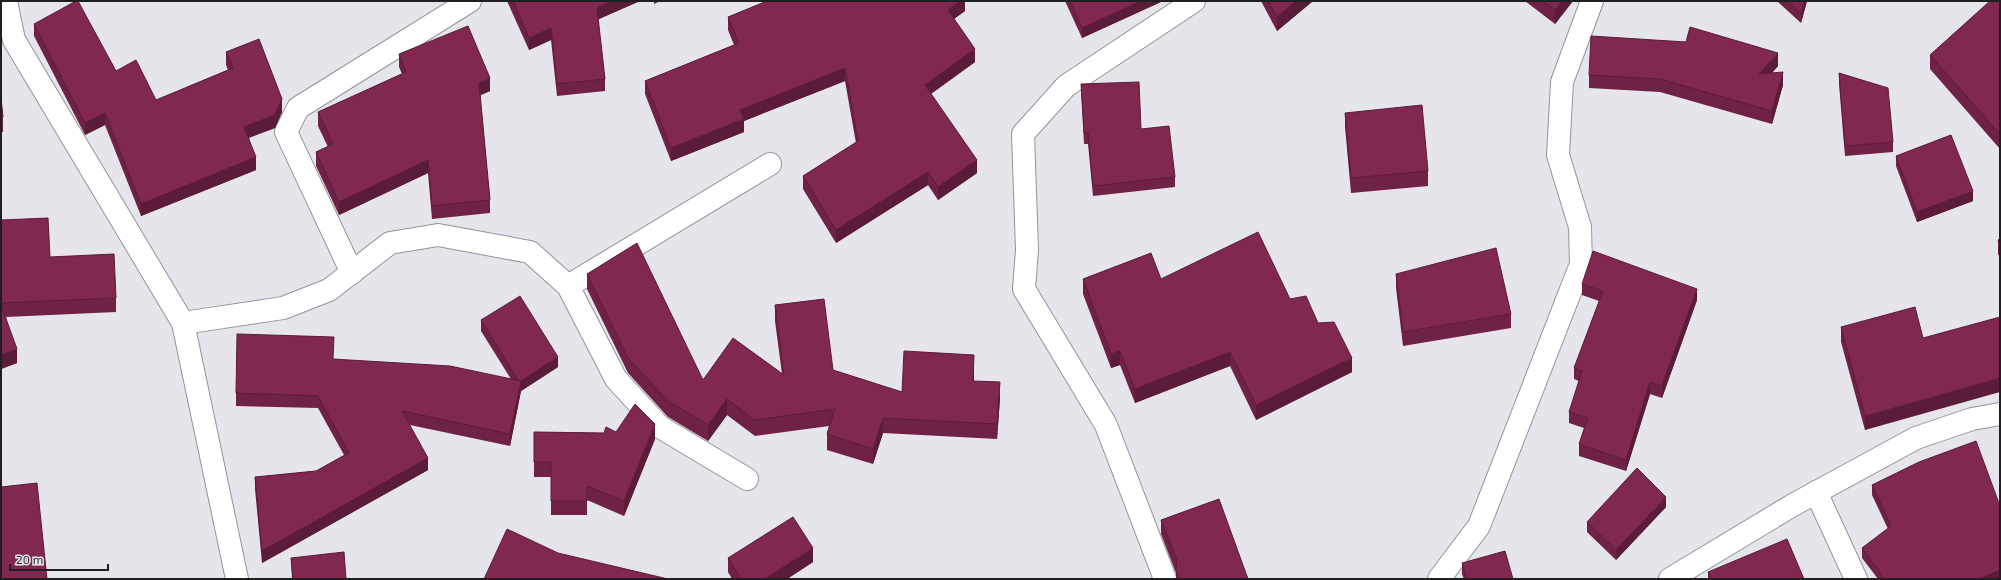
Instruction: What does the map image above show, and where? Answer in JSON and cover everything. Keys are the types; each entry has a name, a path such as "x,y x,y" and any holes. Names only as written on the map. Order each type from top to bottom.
{"street":[{"path":"6,1 14,40 183,323 237,579"},
{"path":"352,273 286,132 298,108 470,1"},
{"path":"1165,579 1106,425 1024,289 1027,250 1023,134 1066,86 1194,1"},
{"path":"1439,579 1479,526 1581,264 1580,227 1558,155 1562,82 1592,1"},
{"path":"568,286 770,164"},
{"path":"183,323 283,308 329,290 390,243 438,235 530,252 568,286 616,379 660,427 747,479"},
{"path":"1670,579 1816,492 1916,438 1972,418 2000,414"},
{"path":"1816,492 1856,579"}],"building":[{"path":"78,1 116,71 136,60 156,100 233,68 226,52 259,39 282,99 275,115 244,127 256,157 141,204 105,113 85,123 34,24"},
{"path":"513,1 612,1 597,8 605,79 557,84 551,28 529,38"},
{"path":"767,1 960,1 948,10 975,49 925,85 977,160 938,187 928,172 836,230 803,176 858,141 845,68 740,110 744,119 671,148 645,81 739,43 728,17"},
{"path":"1070,1 1141,1 1082,28"},
{"path":"1268,1 1296,1 1277,17"},
{"path":"1543,1 1562,1 1555,10"},
{"path":"1788,1 1804,1 1801,13"},
{"path":"1990,1 2000,1 2000,134 1930,55"},
{"path":"468,26 490,78 479,83 490,200 432,206 428,160 339,202 316,152 333,144 318,112 406,72 399,54"},
{"path":"1690,27 1778,53 1759,74 1783,72 1772,111 1660,79 1589,75 1591,36 1686,42"},
{"path":"1839,73 1888,88 1893,142 1845,146"},
{"path":"1139,82 1141,129 1169,126 1175,177 1093,186 1088,133 1084,133 1081,84"},
{"path":"1,98 3,117 1,118"},
{"path":"1422,105 1428,171 1351,178 1345,113"},
{"path":"1951,135 1973,191 1917,212 1896,156"},
{"path":"48,218 50,257 114,254 116,298 1,303 1,220"},
{"path":"1258,232 1290,299 1306,296 1318,323 1334,322 1352,358 1256,405 1230,352 1135,389 1120,351 1111,354 1083,279 1151,253 1161,279"},
{"path":"637,243 703,380 733,338 784,375 775,305 824,299 833,370 902,392 904,351 974,355 973,381 1000,382 997,424 883,418 873,449 827,434 835,409 755,420 727,399 708,425 668,401 628,358 587,274"},
{"path":"1496,248 1511,314 1403,332 1396,274"},
{"path":"1593,251 1697,289 1662,386 1650,382 1626,460 1579,444 1588,418 1569,412 1582,371 1574,368 1603,291 1582,284"},
{"path":"520,296 558,357 521,381 518,380 481,320"},
{"path":"1,305 17,349 1,355"},
{"path":"1915,307 1923,338 2000,317 2000,378 1865,416 1841,327"},
{"path":"237,334 334,337 333,359 450,366 521,381 510,434 402,411 428,458 262,551 255,477 316,471 349,453 318,396 236,393"},
{"path":"635,404 655,424 624,501 587,486 587,501 551,501 551,462 534,462 534,432 604,433 606,427 616,432"},
{"path":"1976,441 2000,506 2000,570 1979,579 1885,579 1862,548 1891,526 1872,485 1919,462"},
{"path":"1637,468 1666,497 1616,550 1587,522"},
{"path":"37,483 47,579 1,579 1,487"},
{"path":"1219,499 1248,579 1179,579 1176,570 1177,560 1161,520"},
{"path":"793,517 813,548 765,579 741,579 728,558"},
{"path":"507,529 558,553 668,579 484,579"},
{"path":"1787,539 1804,579 1711,579 1708,572"},
{"path":"1505,551 1513,579 1467,579 1462,563"},
{"path":"344,552 346,579 293,579 291,558"}]}
